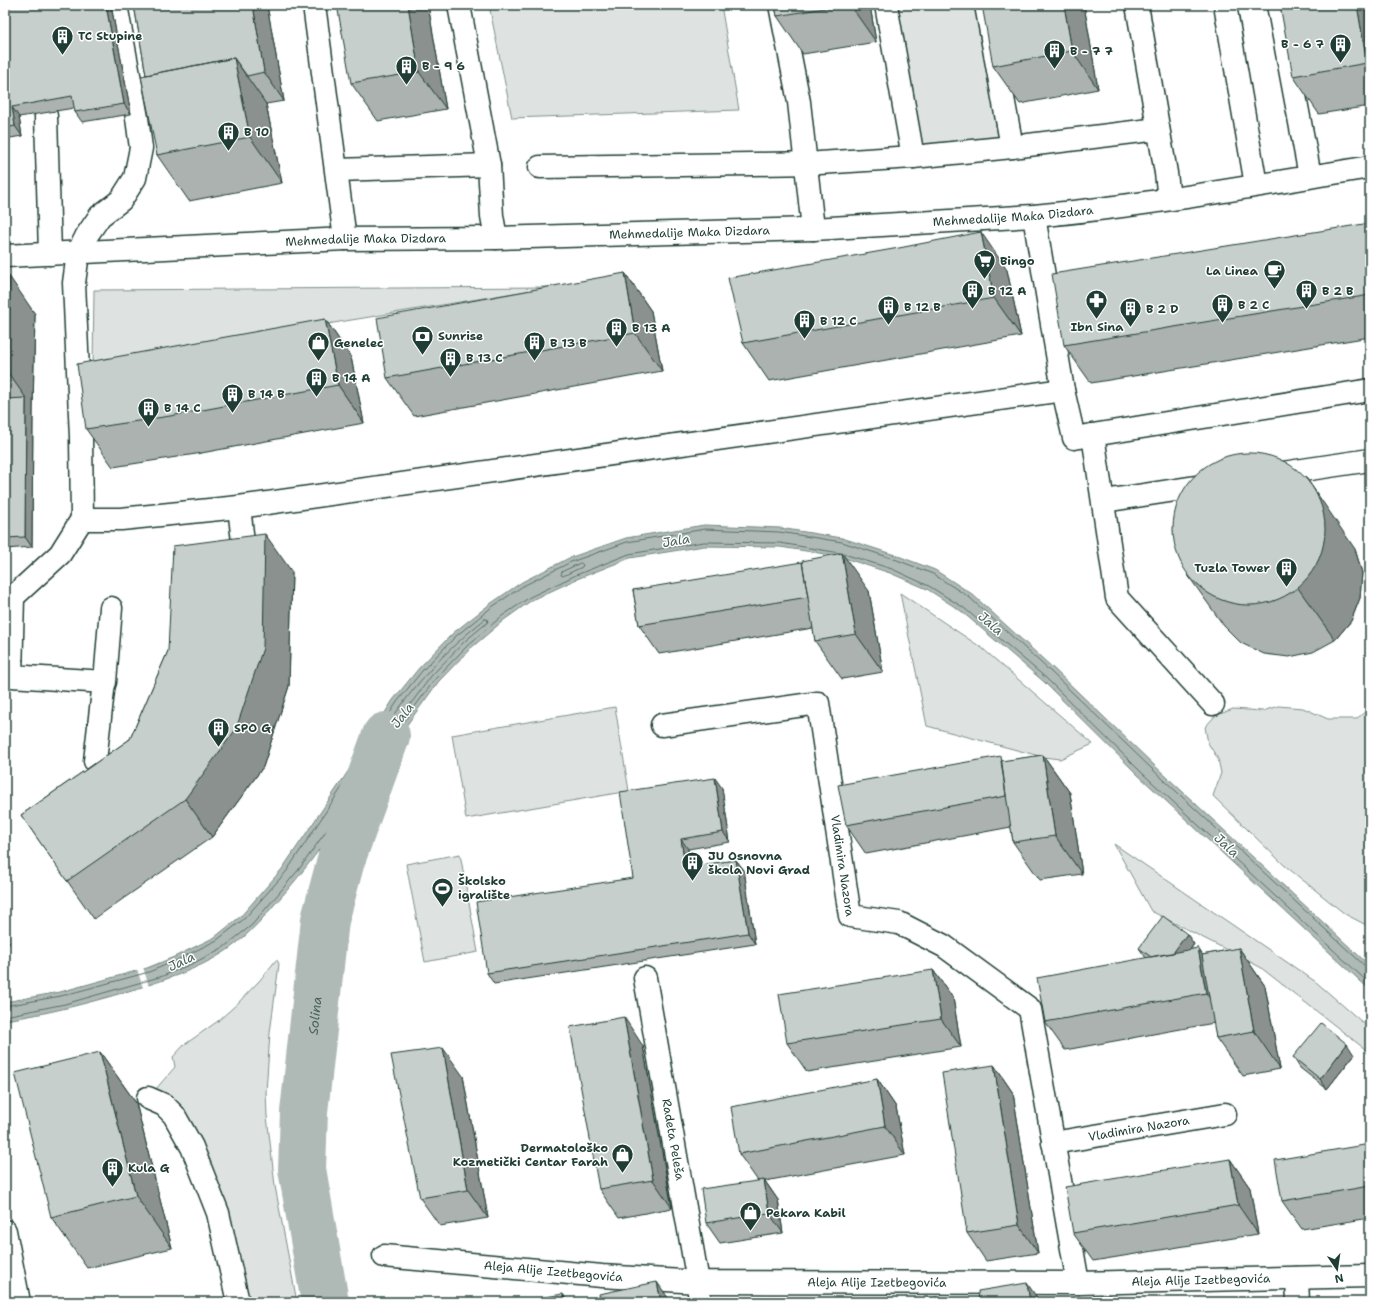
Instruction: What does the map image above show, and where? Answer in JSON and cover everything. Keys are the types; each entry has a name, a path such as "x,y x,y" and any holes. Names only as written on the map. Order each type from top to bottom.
{"street":[{"path":"104,682 11,676 9,597 60,554 82,519 81,438 74,283 78,253 86,235 100,216 121,200 135,178 141,148 137,118 116,5"},
{"path":"314,5 345,239"},
{"path":"459,5 489,165 492,216 496,238"},
{"path":"780,5 799,102 813,229"},
{"path":"886,5 913,157"},
{"path":"986,5 1012,147"},
{"path":"1137,5 1166,173 1169,199"},
{"path":"1225,5 1256,185"},
{"path":"1278,5 1310,176"},
{"path":"46,116 50,254"},
{"path":"540,167 807,164 913,157 1012,147 1158,129"},
{"path":"337,170 489,165"},
{"name":"Mehmedalije Maka Dizdara","path":"5,256 345,239 496,238 813,229 1034,216 1169,199 1370,167"},
{"path":"1034,216 1062,390 1074,438 1370,390"},
{"path":"82,519 121,519 239,507 1062,390"},
{"path":"1093,435 1104,501 1117,598 1213,704"},
{"path":"1104,501 1370,460"},
{"path":"239,507 247,578"},
{"path":"95,761 111,608"},
{"name":"Vladimira Nazora","path":"662,725 818,703 850,916 899,923 944,946 1030,1009 1078,1283"},
{"name":"Radeta Peleša","path":"645,978 699,1292"},
{"path":"148,1098 164,1105 174,1114 192,1146 218,1213 238,1297"},
{"name":"Vladimira Nazora","path":"1053,1143 1225,1114"},
{"path":"5,1231 19,1302"},
{"name":"Aleja Alije Izetbegovića","path":"384,1256 602,1276 699,1292 984,1293 1078,1283 1370,1276"},
{"path":"602,1276 609,1297"},
{"path":"1297,1278 1298,1302"}],"shaded area":[{"path":"489,5 721,5 739,110 512,118"},
{"path":"886,5 986,5 1012,147 913,157"},
{"path":"550,287 93,363 94,290"},
{"path":"900,593 982,648 1093,744 1060,759 1043,757 927,726"},
{"path":"1278,706 1303,708 1328,719 1356,719 1370,708 1370,927 1345,914 1284,865 1213,796 1221,773 1218,759 1208,743 1205,727 1215,716 1233,709 1263,711"},
{"path":"615,707 629,791 466,819 452,735"},
{"path":"1114,844 1316,982 1370,1029 1370,1053 1260,967 1151,911"},
{"name":"Školsko igralište","path":"460,854 478,952 425,962 406,864"},
{"path":"276,960 279,964 270,1033 266,1092 267,1116 275,1186 297,1302 208,1302 237,1295 192,1147 148,1098 175,1067 173,1057 184,1045 218,1021 237,1004 260,980"}],"water":[{"name":"Jala","path":"704,525 780,528 842,538 935,570 972,594 1054,669 1154,765 1370,966 1370,990 1138,775 1043,681 961,611 927,589 890,573 838,556 780,547 704,546 630,558 577,579 532,600 504,620 471,648 439,681 395,741 386,737 350,804 322,846 291,886 258,924 240,941 226,951 203,964 167,979 67,1008 5,1020 5,1002 60,992 147,968 215,937 241,916 282,869 345,776 393,700 419,668 453,633 490,604 522,582 569,558 626,538"}],"pier":[{"path":"143,967 149,987 143,988 137,969"}],"building":[{"name":"TC Stupine","path":"5,5 106,5 124,104 75,112 72,96 12,107 15,126 5,128"},
{"path":"134,5 253,5 264,72 247,76 234,58 146,75"},
{"path":"337,5 408,5 419,72 351,83"},
{"path":"775,5 843,5 777,16"},
{"path":"982,5 1064,5 1072,51 993,66"},
{"path":"1280,5 1357,5 1367,63 1293,76"},
{"path":"234,58 250,137 157,155 141,76"},
{"path":"1370,223 1370,295 1064,345 1052,274"},
{"path":"981,232 994,298 743,343 728,278"},
{"path":"625,273 635,333 387,378 377,318"},
{"path":"5,276 9,276 6,370 5,370"},
{"path":"325,319 338,385 170,416 86,429 77,364"},
{"path":"26,398 25,537 5,538 5,399"},
{"path":"1249,453 1278,459 1285,462 1303,475 1316,493 1319,500 1325,529 1319,558 1316,565 1303,583 1285,596 1278,599 1249,605 1220,599 1213,596 1195,583 1182,565 1179,558 1173,529 1179,500 1182,493 1195,475 1213,462 1220,459"},
{"path":"265,534 263,648 236,729 185,799 67,881 21,815 130,739 168,651 173,546"},
{"path":"842,553 856,634 815,641 802,561"},
{"path":"802,562 808,597 639,625 633,590"},
{"path":"1043,755 1055,836 1013,842 1001,761"},
{"path":"1001,756 1006,796 846,825 838,785"},
{"name":"JU Osnovna škola Novi Grad","path":"715,778 723,832 681,839 685,867 736,860 748,933 487,973 476,902 633,878 620,792"},
{"path":"1163,916 1187,934 1173,953 1151,957 1139,948"},
{"path":"1198,948 1206,993 1045,1022 1037,978"},
{"path":"1239,948 1254,1031 1216,1038 1202,955"},
{"path":"933,970 941,1019 787,1043 779,994"},
{"path":"624,1017 653,1180 599,1189 570,1027"},
{"path":"1321,1023 1347,1044 1320,1079 1293,1057"},
{"path":"443,1048 468,1190 420,1198 391,1055"},
{"path":"100,1052 136,1196 51,1217 15,1073"},
{"path":"994,1065 1019,1225 967,1233 942,1073"},
{"path":"877,1079 885,1126 739,1154 731,1107"},
{"path":"1370,1144 1370,1186 1282,1201 1275,1160"},
{"path":"1230,1159 1238,1205 1073,1233 1065,1187"},
{"path":"764,1180 769,1213 706,1223 701,1189"},
{"path":"657,1282 661,1302 601,1302 599,1294"},
{"path":"1027,1283 1030,1302 979,1302 978,1291"},
{"path":"563,1294 564,1302 517,1302"},
{"path":"937,1297 938,1302 911,1302"}],"waterway":[{"name":"Solina","path":"325,1302 302,1169 304,1112 325,920 341,860 386,736"}],"place":[{"name":"TC Stupine","path":"63,56"},
{"name":"B - 6 7","path":"1340,64"},
{"name":"B - 7 7","path":"1055,70"},
{"name":"B - 9 6","path":"407,86"},
{"name":"B 10","path":"228,152"},
{"name":"Bingo","path":"985,280"},
{"name":"La Linea","path":"1274,290"},
{"name":"B 12 A","path":"973,310"},
{"name":"B 2 B","path":"1306,310"},
{"name":"Ibn Sina","path":"1097,320"},
{"name":"B 2 C","path":"1222,324"},
{"name":"B 12 B","path":"889,326"},
{"name":"B 2 D","path":"1131,328"},
{"name":"B 12 C","path":"804,340"},
{"name":"B 13 A","path":"617,348"},
{"name":"Sunrise","path":"423,356"},
{"name":"Genelec","path":"319,362"},
{"name":"B 13 B","path":"535,362"},
{"name":"B 13 C","path":"451,378"},
{"name":"B 14 A","path":"316,398"},
{"name":"B 14 B","path":"232,414"},
{"name":"B 14 C","path":"149,428"},
{"name":"Tuzla Tower","path":"1286,588"},
{"name":"SPO G","path":"219,748"},
{"name":"JU Osnovna škola Novi Grad","path":"693,882"},
{"name":"Školsko igralište","path":"442,908"},
{"name":"Dermatološko Kozmetički Centar Farah","path":"623,1174"},
{"name":"Kula G","path":"112,1188"},
{"name":"Pekara Kabil","path":"751,1232"}]}
